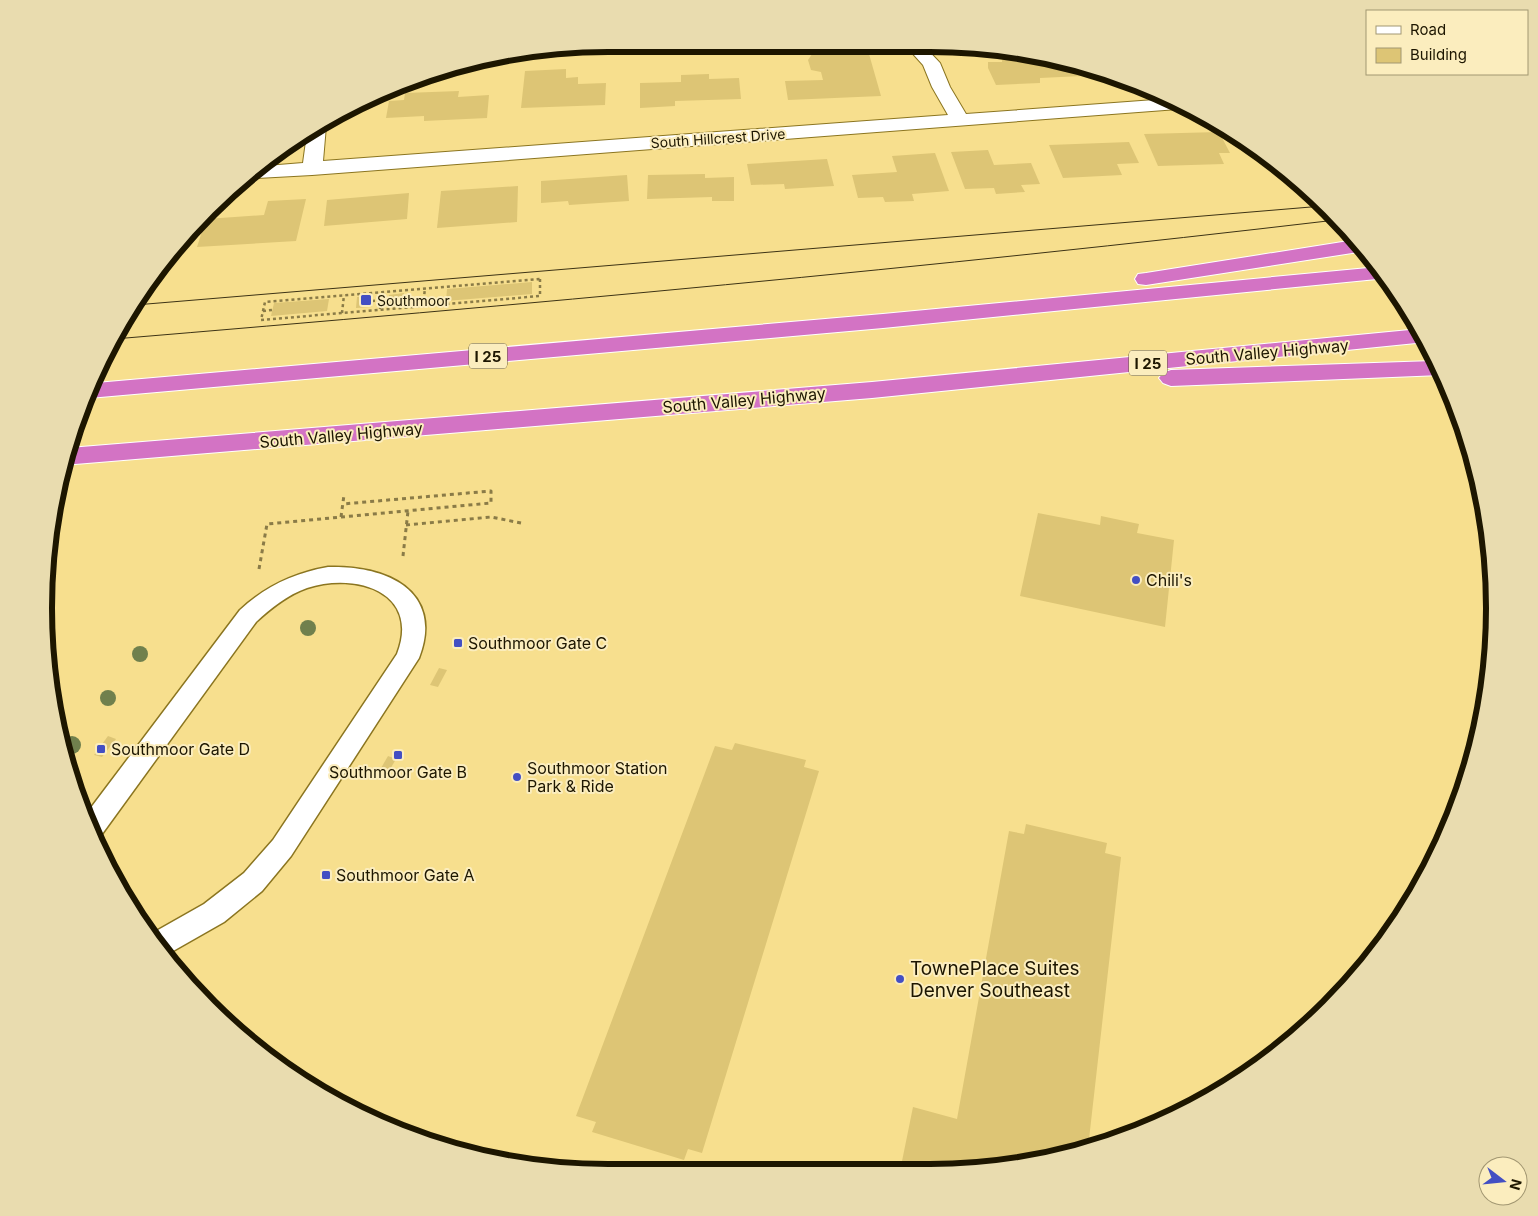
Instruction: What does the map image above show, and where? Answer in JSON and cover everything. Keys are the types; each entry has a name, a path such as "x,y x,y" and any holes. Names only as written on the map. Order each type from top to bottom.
{"highway":[{"path":"883,321 1352,247"},
{"name":"I 25","path":"97,391 883,321 1374,274"},
{"name":"South Valley Highway","path":"73,457 872,390 1415,337"},
{"path":"872,390 1431,368"}],"street":[{"path":"920,52 931,63 941,87 960,120"},
{"name":"South Hillcrest Drive","path":"265,171 1165,105"},
{"path":"312,168 316,136"}],"lane":[{"path":"96,822 248,616 275,593 295,583 328,575 344,574 369,577 380,581 399,593 411,609 415,628 413,643 407,658 282,848 253,882 222,907 164,942"}],"path":[{"path":"540,279 540,296 261,320 265,302 424,288 540,279"},
{"path":"424,288 424,306"},
{"path":"380,309 382,292"},
{"path":"342,313 344,295"},
{"path":"372,301 388,300"},
{"path":"263,310 272,310"},
{"path":"258,576 267,524 491,503 491,491 343,504"},
{"path":"341,517 344,495"},
{"path":"403,556 408,511"},
{"path":"406,525 491,517 521,523"}],"building":[{"path":"814,52 870,52 869,54 881,96 788,100 785,81 823,80 821,72 811,70 808,60"},
{"path":"1003,57 1038,63 1074,71 1082,74 1082,76 1040,78 1040,83 996,85 988,68 988,62 1002,62"},
{"path":"566,69 566,78 578,77 578,84 606,83 605,105 521,108 525,71"},
{"path":"709,74 709,79 739,78 741,99 675,101 675,106 640,108 640,83 681,82 681,75"},
{"path":"459,91 458,97 489,95 487,118 424,121 424,116 386,118 389,101 404,100 405,93"},
{"path":"1216,132 1220,135 1230,153 1219,153 1224,164 1158,166 1144,134"},
{"path":"1129,142 1139,163 1117,164 1122,175 1063,178 1049,145"},
{"path":"988,150 994,165 1031,163 1040,184 1021,185 1025,192 996,194 994,188 965,189 951,152"},
{"path":"935,153 949,191 912,194 914,201 885,202 883,197 858,198 852,175 897,172 892,156"},
{"path":"827,159 834,186 785,189 784,184 751,185 747,164"},
{"path":"705,174 705,178 734,177 734,201 712,201 712,197 647,199 648,175"},
{"path":"627,175 629,201 569,205 568,201 541,203 541,181"},
{"path":"518,186 517,222 437,228 441,191"},
{"path":"409,193 407,219 324,226 327,200"},
{"path":"306,199 296,241 197,247 203,228 212,219 264,215 268,201"},
{"path":"532,282 532,294 446,301 447,289"},
{"path":"404,293 403,304 388,305 389,295"},
{"path":"373,296 372,307 356,308 357,297"},
{"path":"329,299 327,311 271,316 274,303"},
{"path":"1038,513 1100,525 1101,516 1139,524 1137,533 1174,540 1165,627 1020,596"},
{"path":"439,668 447,670 438,687 430,685"},
{"path":"108,736 116,739 102,757 94,755"},
{"path":"735,743 806,760 804,767 819,771 702,1153 688,1149 684,1160 592,1132 596,1122 576,1116 715,746 732,750"},
{"path":"388,756 396,759 385,778 377,775"},
{"path":"1026,824 1107,843 1105,853 1121,857 1089,1140 1038,1153 1003,1159 901,1164 913,1107 957,1119 1009,831 1024,834"}],"tram line":[{"path":"143,304 1314,207"},
{"path":"123,338 725,285 1183,238 1328,221"}],"place":[{"name":"Southmoor","path":"366,300"},
{"name":"Chili's","path":"1136,580"},
{"name":"Southmoor Gate C","path":"458,643"},
{"name":"Southmoor Gate D","path":"101,749"},
{"name":"Southmoor Gate B","path":"398,755"},
{"name":"Southmoor Station Park & Ride","path":"517,777"},
{"name":"Southmoor Gate A","path":"326,875"},
{"name":"TownePlace Suites Denver Southeast","path":"900,979"}]}
